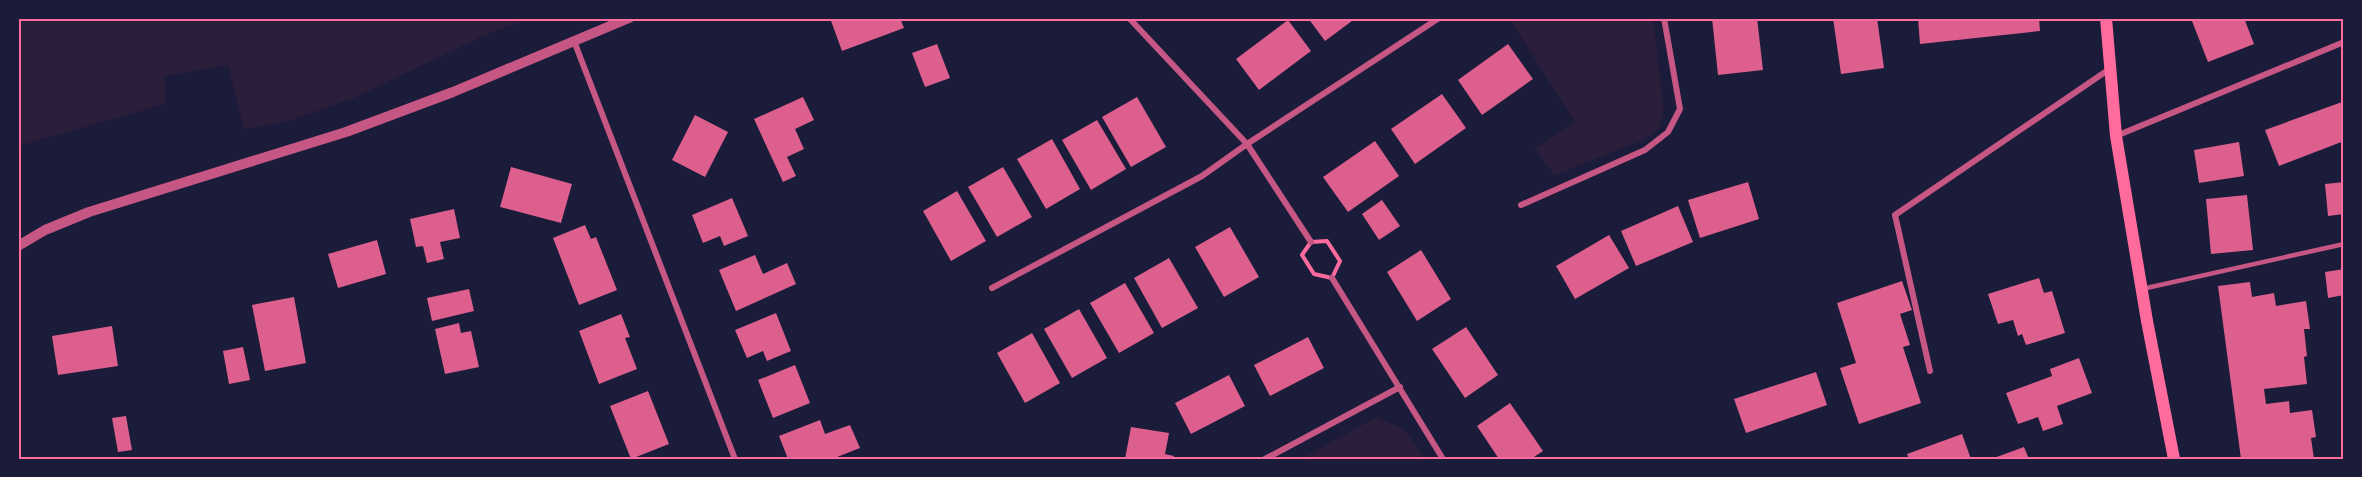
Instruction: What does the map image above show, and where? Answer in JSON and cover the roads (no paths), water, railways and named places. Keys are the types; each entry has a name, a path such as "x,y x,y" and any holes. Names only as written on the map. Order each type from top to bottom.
{"main road":[{"path":"2106,18 2116,136 2174,459"}],"street":[{"path":"18,246 45,230 89,212 346,132 453,92 629,18"},
{"path":"1129,18 1247,144 1311,242"},
{"path":"993,288 1202,177 1247,144 1439,18"},
{"path":"1521,206 1645,150 1668,132 1680,109 1664,18"},
{"path":"574,41 735,459"},
{"path":"2116,136 2344,42"},
{"path":"1930,371 1895,215 2111,67"},
{"path":"1332,278 1443,459"},
{"path":"1265,459 1400,387"}],"lane":[{"path":"2142,290 2344,244"}]}
